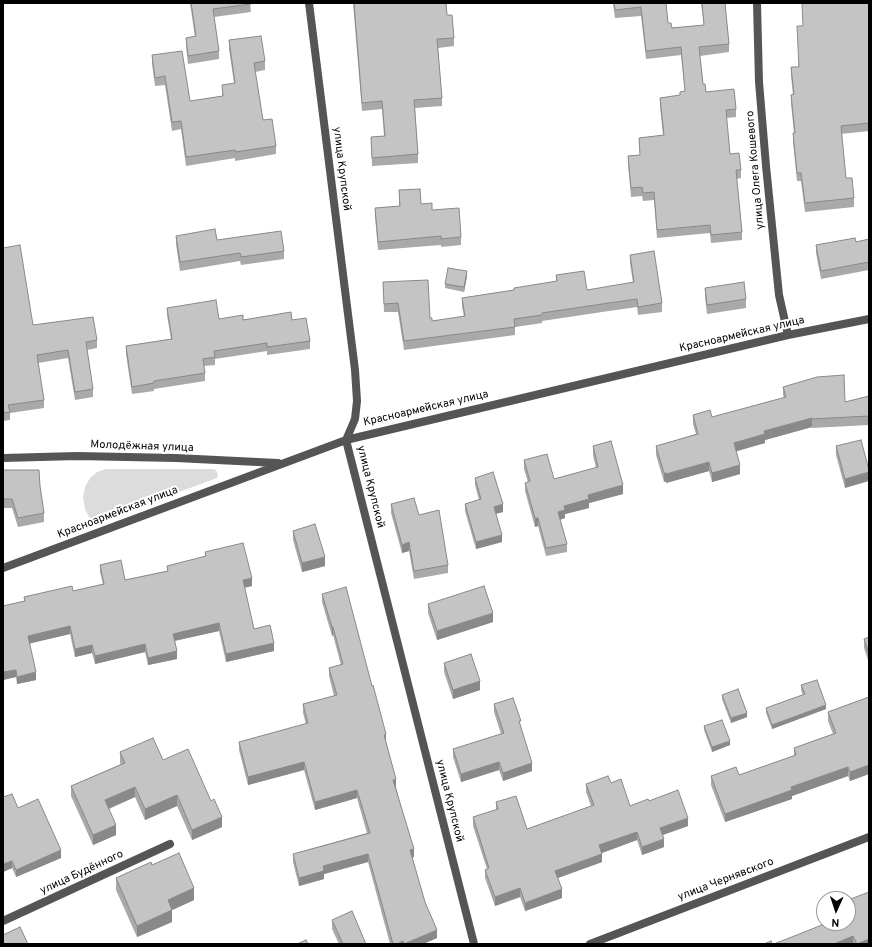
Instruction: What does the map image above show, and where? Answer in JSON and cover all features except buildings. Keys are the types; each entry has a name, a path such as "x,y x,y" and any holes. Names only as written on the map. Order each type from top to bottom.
{"street":[{"name":"улица Крупской","path":"309,3 355,370 357,401 355,419 346,440 474,944"},
{"name":"улица Олега Кошевого","path":"757,3 759,82 766,166 779,295 788,335"},
{"name":"Красноармейская улица","path":"3,568 346,440 788,335 869,319"},
{"name":"Молодёжная улица","path":"3,458 77,456 176,458 281,464"},
{"name":"улица Чернявского","path":"590,944 869,837"},
{"name":"улица Будённого","path":"3,921 170,844"}],"shaded area":[{"path":"106,469 213,469 216,470 218,475 217,478 103,520 95,520 89,517 85,509 83,497 85,487 90,478 97,472"}]}
